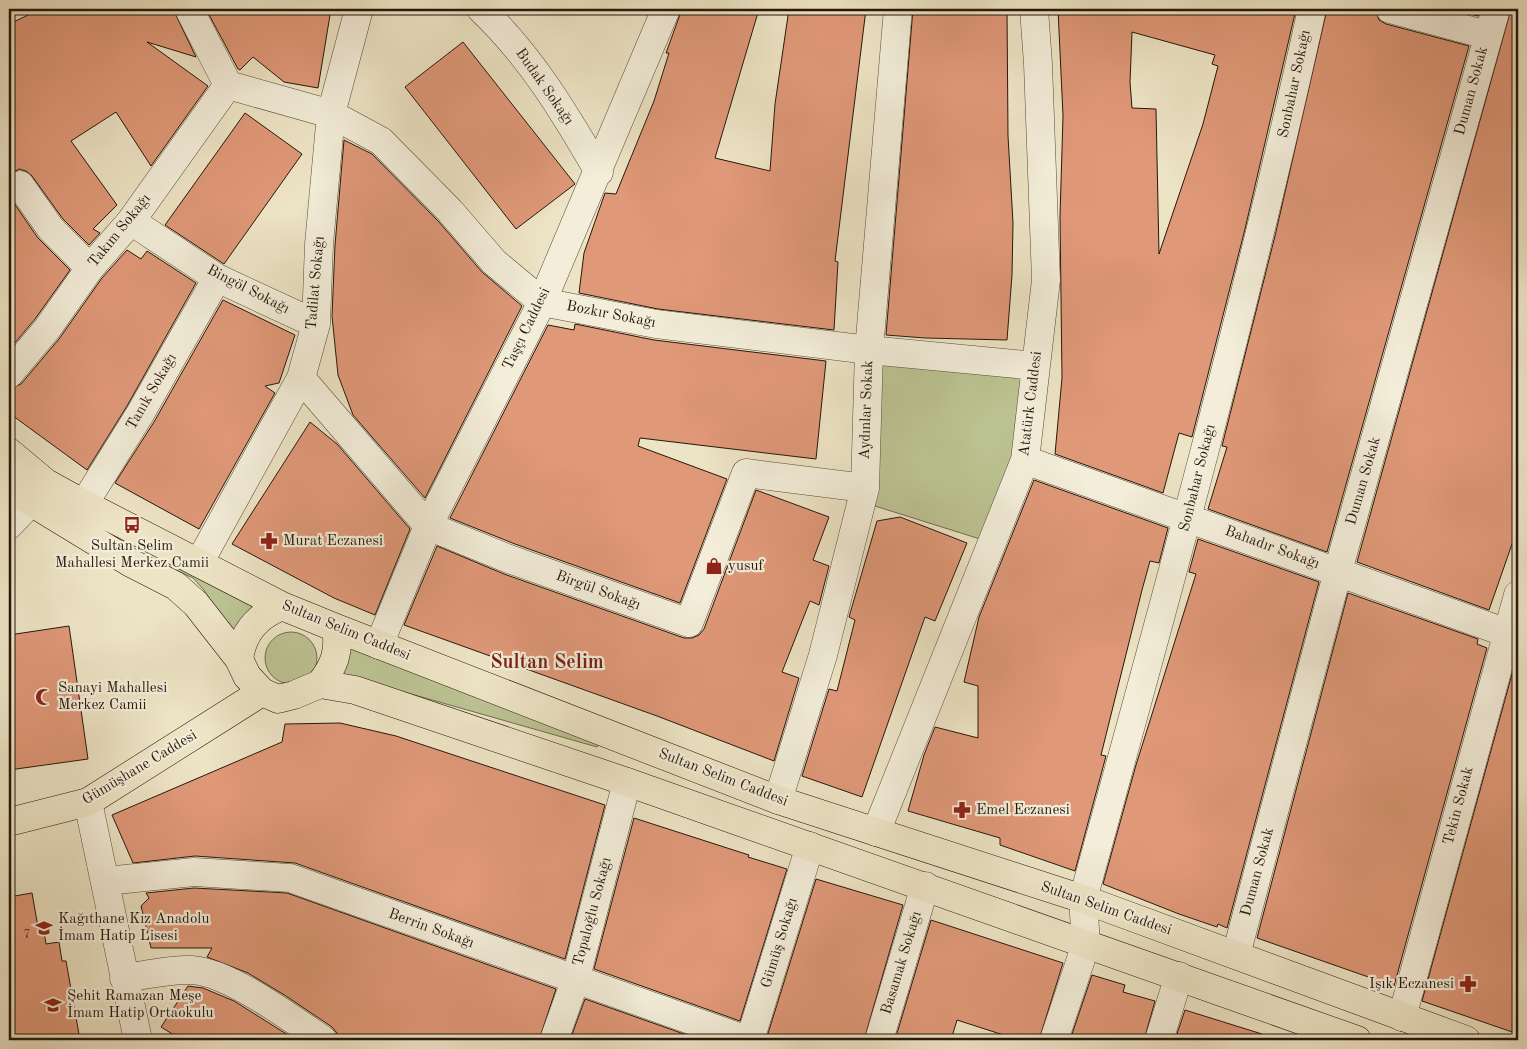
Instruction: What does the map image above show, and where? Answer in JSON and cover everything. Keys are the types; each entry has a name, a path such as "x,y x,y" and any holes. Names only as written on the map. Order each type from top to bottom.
{"main road":[{"name":"Sultan Selim Caddesi","path":"9,452 39,492 131,563 176,586 196,604 239,659 247,676 262,692"},
{"name":"Sultan Selim Caddesi","path":"9,483 84,504 282,606 778,800 1083,899 1236,955 1368,1005 1399,1029 1466,1040"},
{"path":"239,659 241,647 256,621 282,606"},
{"path":"262,692 278,699 294,695 320,684 329,673 336,656 339,643 336,628"},
{"path":"320,684 355,690 627,782 1357,1040 1368,1005"},
{"name":"Gümüşhane Caddesi","path":"9,822 88,802 262,692"},
{"path":"810,846 822,815"}],"street":[{"path":"189,9 228,85"},
{"name":"Tadilat Sokağı","path":"199,563 301,378 316,324 319,244 331,114 358,9"},
{"name":"Budak Sokağı","path":"481,9 505,32 554,96 599,172"},
{"name":"Taşçı Caddesi","path":"379,645 428,526 542,302 599,172 666,9"},
{"name":"Aydınlar Sokak","path":"778,800 823,655 865,488 869,350 898,9"},
{"name":"Atatürk Caddesi","path":"876,832 1025,460 1046,280 1038,64 1034,9"},
{"name":"Sonbahar Sokağı","path":"1086,944 1083,899 1188,518 1274,182 1312,9"},
{"path":"1390,9 1487,35"},
{"name":"Duman Sokak","path":"1236,955 1338,571 1430,252 1487,35 1496,9"},
{"name":"Bozkır Sokağı","path":"228,85 331,114 381,141 450,211 494,262 542,302 656,324 869,350 1036,366"},
{"name":"Takım Sokağı","path":"9,374 47,329 90,268 131,221 228,85"},
{"path":"20,185 51,228 90,268"},
{"name":"Bingöl Sokağı","path":"131,221 217,278 316,324"},
{"name":"Tanık Sokağı","path":"84,504 140,414 217,278"},
{"name":"Birgül Sokağı","path":"301,378 428,526 509,558 690,623 746,473 865,488"},
{"name":"Bahadır Sokağı","path":"1025,460 1512,635"},
{"path":"9,525 39,492"},
{"name":"Tekin Sokak","path":"1399,1029 1512,635 1518,595"},
{"name":"Topaloğlu Sokağı","path":"554,1040 575,981 627,782"},
{"path":"88,802 138,1040"},
{"name":"Gümüş Sokağı","path":"748,1040 810,846"},
{"name":"Berrin Sokağı","path":"106,881 194,872 290,878 575,981 748,1040"},
{"name":"Basamak Sokağı","path":"879,1040 925,886"},
{"path":"1054,1040 1086,944"},
{"path":"124,978 194,970 226,980 272,1005 323,1040"},
{"path":"1159,1040 1179,976"}],"green space":[{"path":"876,359 1022,373 1014,456 980,539 875,506"},
{"path":"159,557 255,603 232,634 204,590 193,578 158,562"},
{"path":"291,632 301,634 309,640 315,648 317,658 315,668 309,676 301,682 291,684 281,682 273,676 267,668 265,658 267,648 273,640 281,634"},
{"path":"347,644 602,740 597,747 341,674"}],"building":[{"path":"41,9 173,9 196,57 147,42 208,86 151,166 116,112 71,141 117,205 93,229 100,233 89,245 63,219 32,176 26,171 19,169 9,175 9,24"},
{"path":"206,9 331,9 318,88 284,82 253,57 240,70 238,69"},
{"path":"682,9 759,9 715,158 770,171 775,104 789,9 866,9 835,261 838,262 834,330 658,309 579,293 584,253 605,193 616,194 654,101 669,53 666,53"},
{"path":"913,9 1007,9 1008,136 1013,223 1012,275 1007,340 886,335"},
{"path":"1058,9 1296,9 1245,229 1192,437 1179,433 1163,493 1055,454 1062,378 1060,216 1063,116","holes":["1132,32 1215,55 1212,64 1218,66 1203,124 1159,254 1156,109 1132,108 1130,82"]},
{"path":"1327,9 1375,9 1379,20 1386,24 1469,46 1327,552 1208,509 1227,447 1222,446 1275,236"},
{"path":"1449,9 1480,9 1478,16"},
{"path":"1511,9 1518,9 1518,527 1489,610 1357,562"},
{"path":"463,42 575,184 516,229 405,87"},
{"path":"245,113 302,154 224,264 165,225"},
{"path":"344,140 372,154 439,222 482,272 522,306 425,498 353,415 338,375 332,316 335,245"},
{"path":"9,196 38,238 70,270 35,319 9,350"},
{"path":"127,250 141,259 147,251 196,283 127,406 87,470 9,413 9,389 21,384 59,339 102,278"},
{"path":"223,300 295,335 279,383 265,386 275,393 199,529 115,483 154,422"},
{"path":"575,324 654,340 826,361 816,459 640,438 638,446 727,479 680,603 515,544 450,518 548,325 574,330"},
{"path":"310,422 337,444 410,529 375,615 334,598 232,544"},
{"path":"1034,480 1168,528 1159,563 1150,561 1142,590 1101,755 1106,756 1075,871 1000,845 1000,838 908,811 924,755 935,727 978,738 978,686 964,682 979,617"},
{"path":"756,490 829,517 813,560 829,566 819,605 810,601 782,672 799,678 774,761 657,716 404,625 437,546 504,574 684,638 692,638 699,635 704,629"},
{"path":"900,517 967,543 935,621 925,617 862,797 802,776 829,689 837,691 855,620 849,617 877,521"},
{"path":"1198,539 1319,582 1227,928 1218,924 1217,927 1179,914 1103,884 1136,765 1196,574 1189,572"},
{"path":"1348,593 1478,639 1477,644 1487,648 1394,986 1257,938"},
{"name":"Sanayi Mahallesi Merkez Camii","path":"69,626 88,759 9,770 9,635"},
{"path":"1518,657 1518,1034 1422,1001"},
{"path":"340,723 396,736 605,805 565,959 295,863 195,856 133,863 112,815 282,742 285,724"},
{"path":"634,818 787,869 740,1021 594,969"},
{"path":"816,879 903,905 864,1040 766,1040"},
{"path":"194,888 287,893 556,989 539,1040 338,1040 337,1033 332,1027 286,996 248,973 207,957 212,948 151,948 141,906 149,898 146,893"},
{"name":"Şehit Ramazan Meşe İmam Hatip Ortaokulu","path":"32,893 38,927 43,926 46,944 59,942 62,961 66,961 80,1040 9,1040 9,897"},
{"path":"931,920 1063,963 1039,1040 1019,1040 957,1020 951,1040 895,1040"},
{"path":"1092,975 1125,985 1123,992 1155,1001 1144,1040 1070,1040"},
{"path":"188,986 203,988 234,1001 296,1040 182,1040 161,1027"},
{"path":"585,999 701,1040 570,1040"},
{"path":"1185,1010 1262,1034 1261,1040 1175,1040"}],"place":[{"name":"Sultan Selim Mahallesi Merkez Camii","path":"132,525"},
{"name":"Murat Eczanesi","path":"269,541"},
{"name":"yusuf","path":"714,566"},
{"name":"Sanayi Mahallesi Merkez Camii","path":"44,697"},
{"name":"Emel Eczanesi","path":"962,810"},
{"name":"Kağıthane Kız Anadolu İmam Hatip Lisesi","path":"44,928"},
{"name":"Işık Eczanesi","path":"1468,984"},
{"name":"Şehit Ramazan Meşe İmam Hatip Ortaokulu","path":"53,1005"}],"district":[{"name":"Sultan Selim","path":"547,663"}]}
